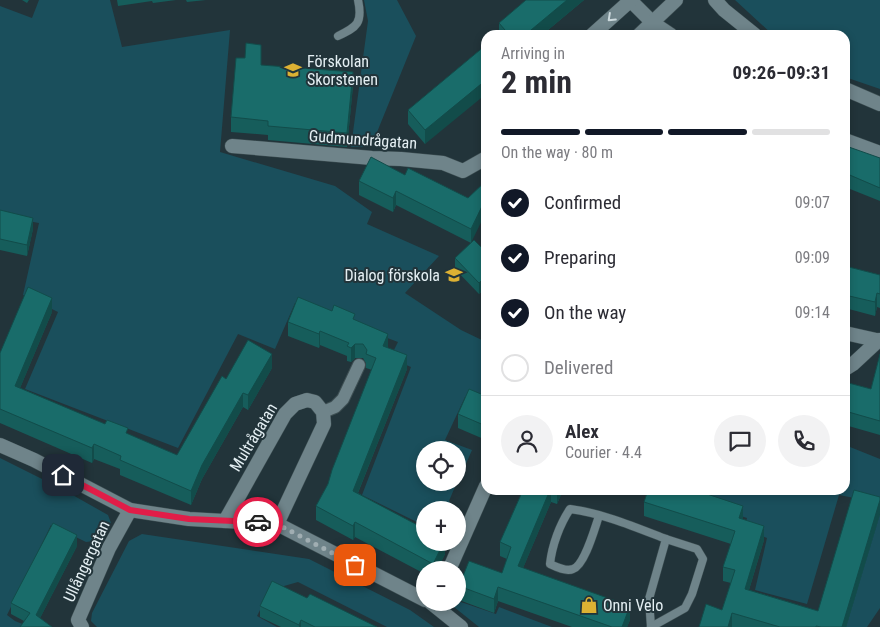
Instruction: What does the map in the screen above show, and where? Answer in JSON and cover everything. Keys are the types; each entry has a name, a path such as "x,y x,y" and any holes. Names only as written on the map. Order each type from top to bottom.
{"street":[{"path":"597,30 630,0 653,23 664,30"},
{"path":"645,30 676,0"},
{"path":"714,0 749,30"},
{"path":"850,91 880,104"},
{"path":"850,142 880,153"},
{"name":"Gudmundrågatan","path":"232,146 435,162 464,170 481,161"},
{"path":"850,334 879,341"},
{"path":"850,366 879,341"},
{"path":"277,524 324,424 323,412 335,407 343,399 359,365"},
{"name":"Multrågatan","path":"225,521 285,414 295,404 306,400 315,402 323,412"},
{"path":"0,445 34,460 130,510 189,519 277,524 416,594"},
{"path":"453,561 482,495"},
{"name":"Ullångergatan","path":"82,627 78,620 109,548 130,510"},
{"path":"442,611 462,627"}],"lane":[{"path":"338,36 354,28 359,20 358,0"},
{"path":"599,516 585,555 578,566 566,570 550,564 563,520 570,509 599,516 697,549 703,558 692,594 685,608 651,627 650,599 666,539"}],"shaded area":[{"path":"39,0 110,0 122,47 230,30 220,152 335,186 372,212 367,224 439,256 405,293 461,330 481,340 481,404 465,397 445,440 448,441 416,441 416,491 453,491 449,501 416,501 416,522 362,495 411,367 390,358 398,342 295,303 275,349 238,334 178,448 25,389 58,312 23,295 39,223 0,216 0,6 32,18"},
{"path":"364,0 397,0 416,36 371,147 351,147 368,21"},
{"path":"735,0 880,0 880,89 850,79 850,30 768,30"},
{"path":"850,447 880,459 880,503 839,495 850,495"},
{"path":"466,448 472,450 466,464"},
{"path":"0,458 62,489 108,515 111,523 102,540 86,542 51,525 7,615 25,625 24,627 0,627"},
{"path":"694,495 839,495 807,604 755,590 767,538 744,529 747,518 707,505"},
{"path":"880,514 880,608 867,627 846,627"},
{"path":"142,534 309,559 410,610 434,627 387,627 298,582 270,590 257,616 277,627 97,627 91,621 92,613 129,541"},
{"path":"466,604 496,614 499,607 552,627 479,627 459,611 466,611"}],"building":[{"path":"526,0 567,0 531,30 505,30 499,23"},
{"path":"246,43 261,45 261,65 353,72 347,133 268,126 268,121 231,117 236,58 245,58"},
{"path":"481,49 481,84 425,130 408,110"},
{"path":"850,147 880,158 880,188 850,175"},
{"path":"371,157 405,175 408,168 468,198 481,186 481,208 471,229 396,191 393,198 359,181"},
{"path":"0,210 33,218 27,245 0,239"},
{"path":"474,240 481,247 481,281 479,283 455,258"},
{"path":"850,267 880,275 880,294 877,293 875,302 850,296"},
{"path":"28,287 52,298 15,386 105,424 107,420 128,428 126,433 177,455 222,376 226,379 248,340 272,354 248,395 243,393 202,465 191,491 120,460 121,456 94,444 92,448 0,409 0,353"},
{"path":"298,297 332,311 334,305 355,314 353,319 388,334 383,346 407,355 353,491 416,524 416,551 440,551 434,561 427,561 355,522 353,526 316,506 328,484 376,358 366,354 367,350 363,344 355,344 351,348 347,346 349,343 320,331 319,334 288,322"},
{"path":"880,354 880,421 850,412 850,383 871,389"},
{"path":"469,389 481,394 481,424 458,414"},
{"path":"854,490 880,497 842,627 780,627 732,613 728,627 699,627 706,604 722,610 735,570 723,567 735,531 644,502 646,495 710,495 743,506 739,518 764,526 745,589 818,611"},
{"path":"521,495 548,495 518,566 630,606 622,627 612,627 498,587 494,599 466,589 466,568 469,561 502,573 511,547 500,542"},
{"path":"53,523 77,535 36,615 52,627 20,627 30,613 11,603"},
{"path":"272,581 307,598 310,594 377,627 315,627 301,620 299,625 260,606"}],"way so far":[{"path":"258,522 277,524 355,565"}],"place":[{"name":"Förskolan Skorstenen","path":"293,70"},
{"name":"Dialog förskola","path":"454,275"},
{"name":"Onni Velo","path":"589,605"}],"route":[{"path":"63,475 130,510 189,519 258,522"}]}
